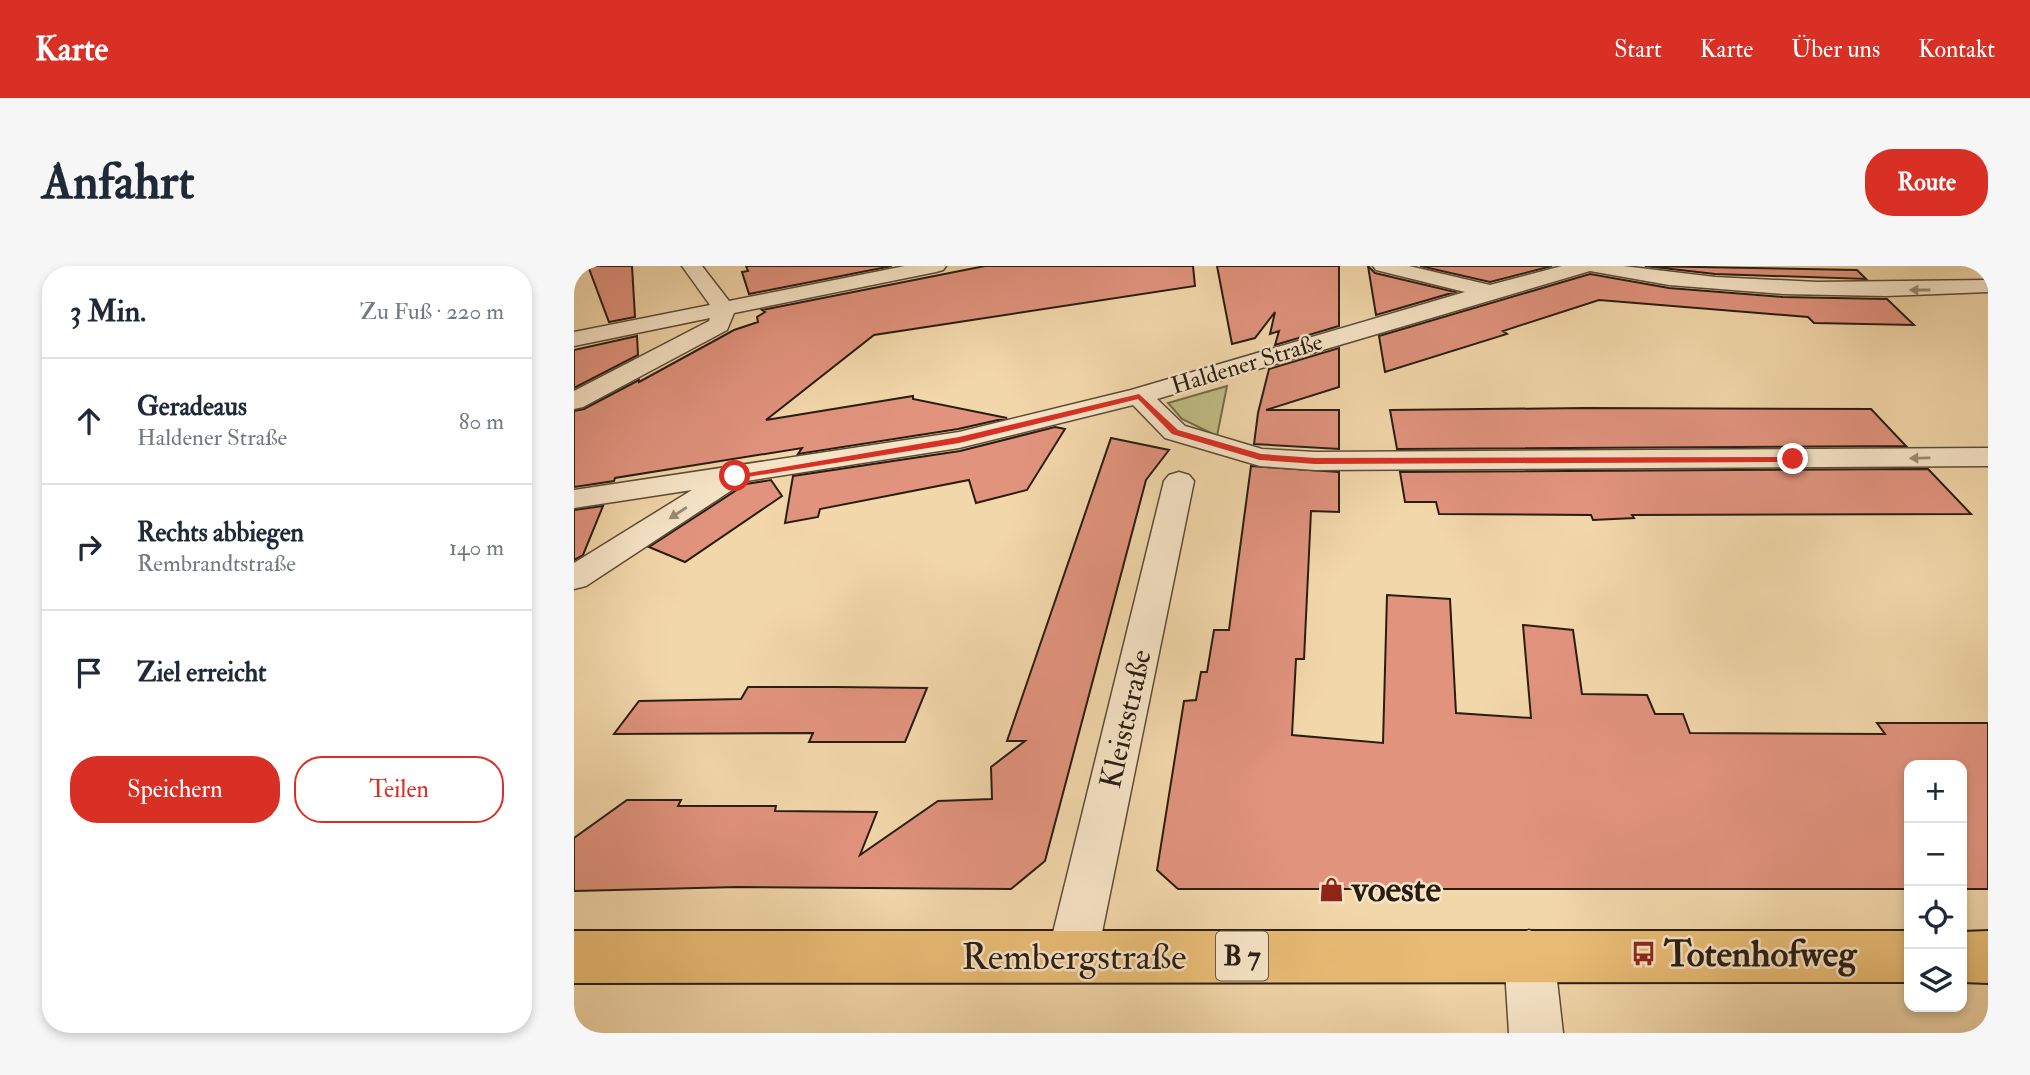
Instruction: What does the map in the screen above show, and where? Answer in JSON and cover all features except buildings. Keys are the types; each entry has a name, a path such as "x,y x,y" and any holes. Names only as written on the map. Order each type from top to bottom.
{"main road":[{"name":"Rembergstraße","path":"574,957 799,960 1529,954 1904,957"},
{"path":"1967,957 1988,957"}],"street":[{"path":"692,266 724,309"},
{"path":"574,338 936,266"},
{"path":"1382,266 1489,292"},
{"name":"Haldener Straße","path":"574,499 959,440 1139,396 1489,292 1586,266"},
{"path":"1594,266 1632,276 1766,287 1926,290 1988,286"},
{"path":"574,401 719,325 724,309"},
{"path":"1139,396 1175,432 1260,457 1315,461 1988,457"},
{"path":"574,578 735,476"},
{"name":"Kleiststraße","path":"1072,957 1178,481"},
{"path":"1529,954 1536,1033"}],"shaded area":[{"path":"1227,386 1217,436 1182,419 1168,403"}],"place":[{"name":"voeste","path":"1332,889"},
{"name":"Totenhofweg","path":"1644,954"}],"route":[{"path":"735,476 959,440 1139,396 1175,432 1260,457 1315,461 1793,459"}]}
